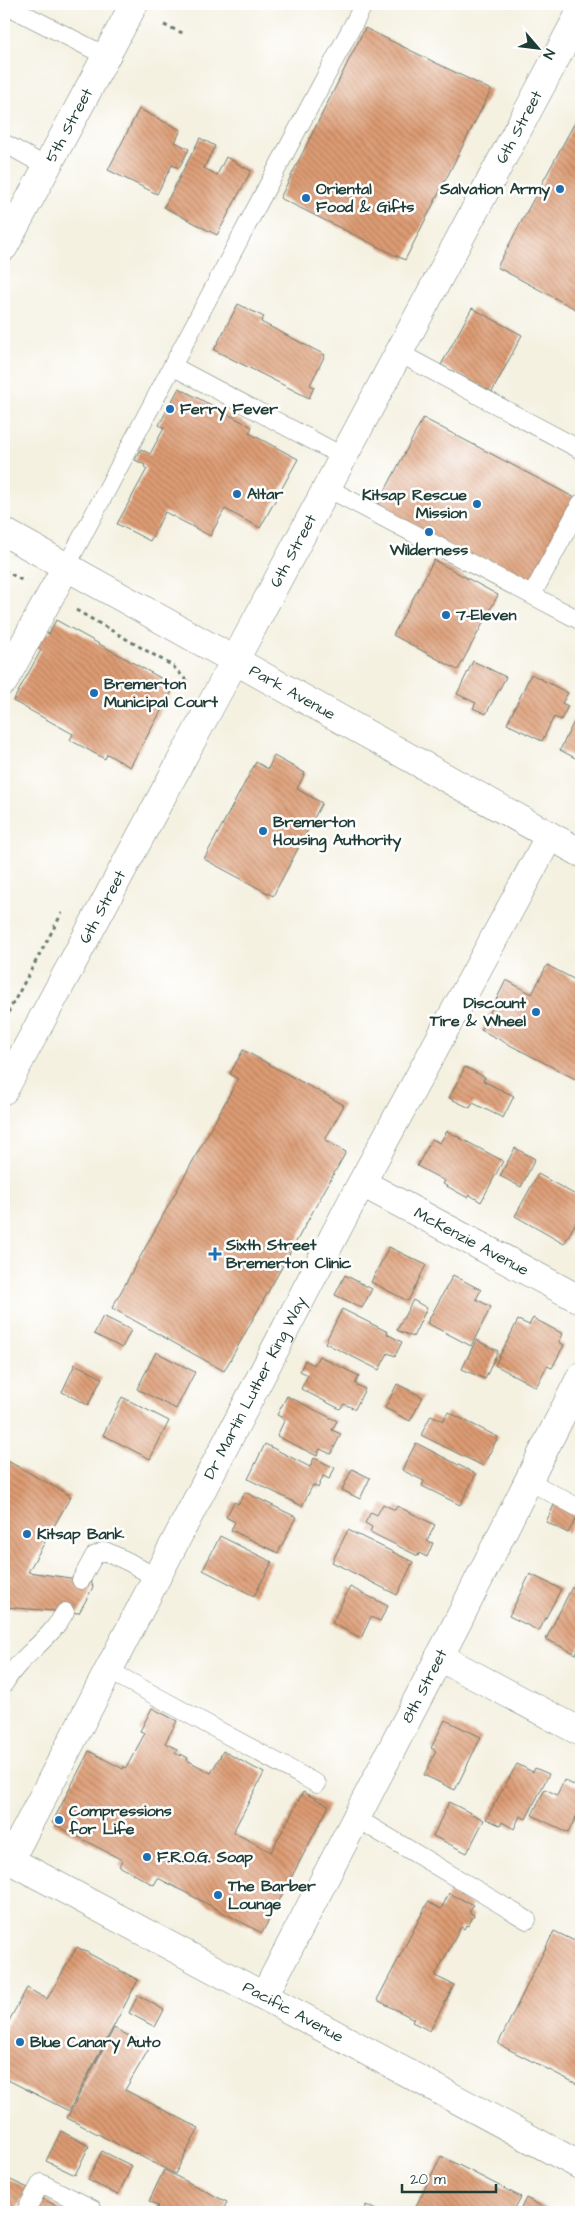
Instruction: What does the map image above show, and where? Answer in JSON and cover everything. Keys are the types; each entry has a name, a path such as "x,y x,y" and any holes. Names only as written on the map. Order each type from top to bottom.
{"street":[{"name":"5th Street","path":"4,247 134,4"},
{"name":"6th Street","path":"4,1090 344,457 581,10"},
{"name":"Park Avenue","path":"4,532 549,837 581,853"},
{"path":"4,681 66,566"},
{"name":"Dr Martin Luther King Way","path":"7,1858 108,1670 362,1183 549,837"},
{"name":"McKenzie Avenue","path":"362,1183 581,1300"},
{"name":"8th Street","path":"264,1996 440,1658 581,1376"},
{"path":"440,1658 581,1732"},
{"name":"Pacific Avenue","path":"7,1858 581,2166"}],"lane":[{"path":"4,4 106,56"},
{"path":"66,566 364,4"},
{"path":"4,143 47,167"},
{"path":"399,353 581,450"},
{"path":"172,366 344,457"},
{"path":"327,488 581,621"},
{"path":"532,595 581,503"},
{"path":"529,1480 581,1509"},
{"path":"81,1580 94,1556 105,1551 129,1562 156,1578"},
{"path":"6,1674 56,1628 65,1612"},
{"path":"108,1670 317,1784"},
{"path":"356,1818 527,1920"},
{"path":"25,2212 40,2183 93,2210"}],"path":[{"path":"164,25 185,34"},
{"path":"4,570 173,666 186,680 183,691"},
{"path":"4,1020 64,910"}],"building":[{"path":"365,28 491,90 405,260 280,198"},
{"path":"139,109 181,130 175,142 189,149 179,168 172,165 157,194 108,170"},
{"name":"Salvation Army","path":"581,111 581,312 497,267"},
{"path":"200,138 215,146 204,168 217,175 226,157 251,171 217,235 164,207"},
{"path":"238,304 264,317 261,322 325,355 310,385 314,387 309,398 214,350"},
{"path":"472,308 522,335 492,392 441,365"},
{"path":"179,388 252,427 249,433 298,459 260,528 225,509 210,536 165,512 150,541 117,524 147,469 144,467 145,465 135,460 141,449 150,454 164,428 159,425"},
{"name":"Kitsap Rescue Mission","path":"423,418 579,500 532,589 376,508"},
{"name":"7-Eleven","path":"434,560 498,595 458,670 393,635"},
{"name":"Bremerton Municipal Court","path":"56,620 175,686 130,767 107,754 105,759 70,740 73,734 13,701 41,650 29,643 37,627 49,634"},
{"path":"473,661 506,677 486,714 473,708 476,703 457,694"},
{"path":"531,674 568,693 562,703 568,706 561,720 554,717 542,741 507,724"},
{"path":"581,707 581,761 560,750"},
{"name":"Bremerton Housing Authority","path":"274,756 305,773 297,789 322,803 273,896 204,859 256,762 268,769"},
{"name":"Discount Tire & Wheel","path":"547,965 581,983 581,1082 481,1030 506,980 532,994"},
{"name":"Sixth Street Bremerton Clinic","path":"243,1050 344,1105 325,1140 346,1152 224,1371 112,1308 238,1079 230,1074"},
{"path":"465,1067 485,1077 483,1081 514,1096 503,1118 473,1103 470,1108 449,1098"},
{"path":"447,1131 503,1161 481,1202 470,1195 468,1198 443,1184 445,1181 417,1166 432,1139 440,1143"},
{"path":"515,1148 535,1159 521,1187 500,1176"},
{"path":"538,1174 581,1198 581,1213 564,1244 515,1216"},
{"path":"389,1247 426,1265 408,1301 371,1282"},
{"path":"345,1275 372,1289 362,1308 335,1295"},
{"path":"453,1275 481,1290 476,1299 491,1307 471,1346 427,1323"},
{"path":"413,1300 427,1308 413,1337 397,1330"},
{"path":"342,1309 388,1332 387,1334 402,1342 395,1356 388,1353 379,1370 325,1343"},
{"path":"103,1316 131,1330 122,1348 94,1334"},
{"path":"533,1318 563,1334 559,1342 564,1345 552,1368 547,1366 536,1387 495,1365 518,1320 529,1325"},
{"path":"476,1340 498,1351 485,1379 462,1369"},
{"path":"156,1352 195,1372 176,1409 137,1389"},
{"path":"319,1356 359,1376 355,1384 365,1389 355,1409 344,1404 340,1409 301,1389 308,1375 300,1371 305,1360 314,1365"},
{"path":"75,1364 102,1378 88,1405 62,1392"},
{"path":"397,1384 423,1397 410,1421 385,1408"},
{"path":"287,1396 337,1421 332,1430 341,1434 331,1454 320,1449 317,1456 277,1436 285,1419 277,1415"},
{"path":"122,1397 169,1421 150,1459 103,1435"},
{"path":"448,1412 498,1437 483,1466 421,1435 431,1415 443,1421"},
{"path":"416,1443 476,1474 460,1505 422,1486 424,1481 402,1470"},
{"path":"265,1444 310,1467 314,1458 335,1468 329,1479 323,1476 318,1488 313,1485 302,1506 248,1479"},
{"name":"Kitsap Bank","path":"4,1459 71,1496 28,1572 91,1581 93,1587 79,1613 4,1607"},
{"path":"352,1469 370,1478 360,1499 342,1490"},
{"path":"245,1492 296,1517 278,1553 231,1530 235,1522 226,1517 234,1502 238,1504"},
{"path":"555,1503 578,1515 568,1533 546,1522"},
{"path":"383,1504 395,1510 397,1506 435,1525 427,1541 433,1543 427,1557 419,1553 418,1556 370,1532 372,1527 365,1523 371,1512 377,1515"},
{"path":"348,1530 413,1562 397,1595 332,1562"},
{"path":"220,1536 272,1562 254,1596 203,1570"},
{"path":"530,1574 561,1589 539,1631 509,1616"},
{"path":"350,1587 388,1606 380,1621 371,1617 361,1638 332,1623"},
{"path":"572,1587 581,1591 581,1643 576,1654 546,1639"},
{"path":"152,1708 177,1721 165,1743 177,1749 175,1753 180,1756 181,1754 188,1758 187,1760 211,1773 223,1751 264,1773 233,1832 271,1852 303,1792 329,1806 262,1933 158,1878 154,1885 119,1866 122,1860 52,1823 89,1751 123,1769 124,1766 126,1768 145,1733 140,1731"},
{"path":"445,1720 481,1737 455,1790 424,1775 436,1751 431,1748"},
{"path":"517,1764 533,1772 535,1768 549,1774 526,1819 520,1816 514,1829 502,1822 500,1825 486,1819"},
{"path":"564,1780 581,1789 581,1807 568,1833 532,1815 545,1789 557,1795"},
{"path":"449,1802 484,1820 467,1853 433,1836"},
{"path":"449,1893 473,1905 469,1912 474,1915 468,1926 466,1925 464,1929 461,1927 435,1976 454,1985 430,2031 412,2022 414,2019 377,2000 428,1902 441,1909"},
{"path":"554,1931 581,1944 581,2086 498,2044"},
{"path":"77,1947 138,1980 69,2111 4,2078 4,2030 27,1988 47,1999"},
{"path":"138,1995 164,2010 155,2027 129,2013"},
{"path":"114,2028 150,2047 125,2090 199,2128 175,2174 67,2118"},
{"path":"61,2131 89,2146 75,2175 46,2161"},
{"path":"102,2151 132,2166 118,2195 88,2180"},
{"path":"441,2156 521,2197 513,2212 413,2212"},
{"path":"164,2170 227,2202 222,2212 155,2212 158,2206 149,2201"},
{"path":"4,2177 28,2188 15,2212 4,2212"},
{"path":"41,2198 68,2212 33,2212"},
{"path":"526,2198 553,2212 519,2212"},
{"path":"366,2205 380,2212 362,2212"}],"place":[{"name":"Salvation Army","path":"560,189"},
{"name":"Oriental Food & Gifts","path":"306,198"},
{"name":"Ferry Fever","path":"170,409"},
{"name":"Altar","path":"237,494"},
{"name":"Kitsap Rescue Mission","path":"477,504"},
{"name":"Wilderness","path":"429,532"},
{"name":"7-Eleven","path":"446,615"},
{"name":"Bremerton Municipal Court","path":"94,693"},
{"name":"Bremerton Housing Authority","path":"263,831"},
{"name":"Discount Tire & Wheel","path":"536,1012"},
{"name":"Sixth Street Bremerton Clinic","path":"215,1254"},
{"name":"Kitsap Bank","path":"27,1534"},
{"name":"Compressions for Life","path":"59,1820"},
{"name":"F.R.O.G. Soap","path":"147,1857"},
{"name":"The Barber Lounge","path":"218,1895"},
{"name":"Blue Canary Auto","path":"20,2042"}]}
